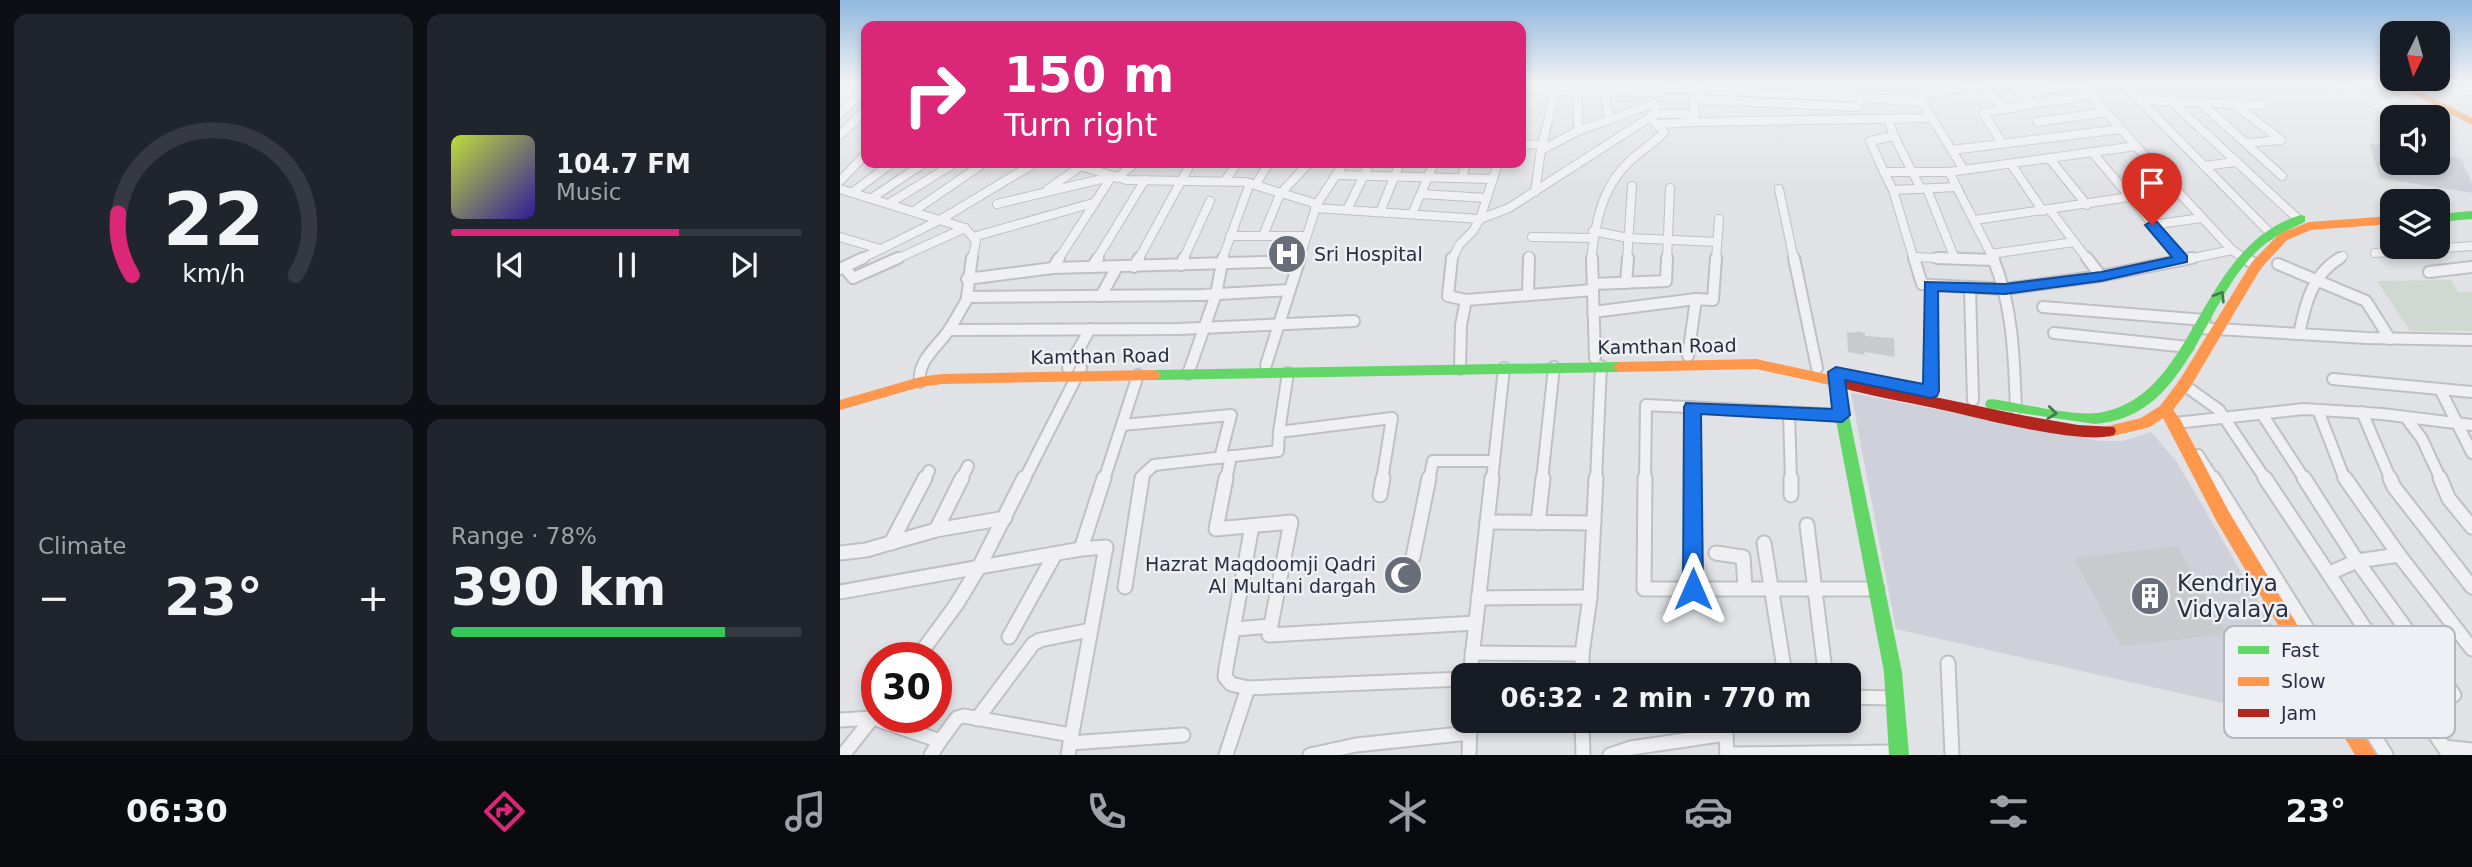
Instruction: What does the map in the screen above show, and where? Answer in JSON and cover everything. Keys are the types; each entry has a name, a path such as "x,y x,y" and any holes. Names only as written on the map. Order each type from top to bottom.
{"main road":[{"path":"2450,208 2472,207"},
{"name":"Kamthan Road","path":"840,397 919,378 1075,370 1289,373 1590,362 1756,364 1931,391 2016,409 2101,419 2129,412 2150,398 2188,347 2244,257 2298,219 2380,215"},
{"path":"2450,217 2472,215"},
{"name":"Kamthan Road","path":"2275,236 2309,226 2380,216"},
{"name":"Kamthan Road","path":"1075,370 1138,374 1266,365 1554,367 1689,356 1749,356 1816,368 1836,376 2021,421 2078,431 2116,430 2145,423 2165,410 2184,385 2219,329 2244,257"},
{"path":"1836,376 1893,672 1899,754"},
{"name":"Kamthan Road","path":"840,405 919,378"},
{"path":"2165,410 2176,423 2223,517 2288,626"},
{"path":"2129,412 2145,423"},
{"path":"2356,738 2366,755"}],"street":[{"path":"840,135 858,117"},
{"path":"1535,192 1549,117"},
{"path":"1578,117 1578,131"},
{"path":"1986,117 2003,144"},
{"path":"2037,122 2070,117"},
{"path":"2112,117 2201,218 2244,257"},
{"path":"2157,117 2275,236"},
{"path":"2188,117 2298,219"},
{"path":"2219,117 2282,176"},
{"path":"2248,143 2281,140 2251,117"},
{"path":"1526,145 1542,147 1611,118"},
{"path":"1582,663 1590,597 1594,523 1590,362 1593,234 1608,187 1624,167 1664,132 1654,118"},
{"path":"1094,168 1115,177 1145,180 1253,183 1316,206 1480,219 1509,208 1654,118 1932,118 1964,170"},
{"path":"1888,119 1912,172 1924,189 1955,259"},
{"path":"1952,150 2122,129"},
{"path":"1894,136 1870,141 1893,190 1922,285 2005,289 2101,276 2182,259 2244,257"},
{"path":"1884,172 1949,172 2137,146"},
{"path":"2092,152 2182,259"},
{"path":"2049,158 2087,205"},
{"path":"840,181 861,159"},
{"path":"2204,166 2235,162"},
{"path":"2011,164 2046,211 2101,276"},
{"path":"853,192 885,168"},
{"path":"872,198 917,168"},
{"path":"890,203 947,168"},
{"path":"914,211 977,168"},
{"path":"965,228 853,278 842,268 940,220 1027,168"},
{"path":"1040,194 1078,168"},
{"path":"1053,268 1093,203 1115,177 1128,168"},
{"path":"1134,267 1188,168"},
{"path":"1225,181 1234,168"},
{"path":"1189,370 1216,294 1220,265 1230,236 1253,183 1265,168"},
{"path":"1263,236 1280,194 1304,168"},
{"path":"1266,365 1282,324 1297,261 1316,206 1341,168"},
{"path":"1347,210 1368,168"},
{"path":"1380,212 1398,168"},
{"path":"1412,214 1432,168"},
{"path":"1462,178 1465,168"},
{"path":"1496,168 1480,219 1471,236 1457,248 1449,276 1448,296 1466,300 1666,281 1670,240 1670,188"},
{"path":"1949,172 1975,220 2005,289 2009,307 2016,409"},
{"path":"1336,175 1493,178"},
{"path":"997,204 1115,177"},
{"path":"1092,267 1145,180"},
{"path":"1626,283 1632,186"},
{"path":"1893,190 1957,187"},
{"path":"840,189 965,228 976,241 967,279 968,296 949,330 928,356 919,378"},
{"path":"1779,190 1816,368"},
{"path":"1975,220 2176,190"},
{"path":"1422,194 1487,198"},
{"path":"1181,265 1210,201"},
{"path":"972,237 1093,203"},
{"path":"2152,225 2201,218"},
{"path":"1593,312 1696,299 1713,300 1719,219"},
{"path":"1532,237 1593,234 1628,239 1717,242"},
{"path":"1230,236 1306,236"},
{"path":"840,237 880,249"},
{"path":"1914,257 1992,257 2074,242"},
{"path":"2375,253 2472,247"},
{"path":"2299,334 2305,307 2316,279 2333,261 2343,256"},
{"path":"1528,295 1529,257"},
{"path":"967,279 1053,268 1297,261"},
{"path":"2278,264 2366,301 2390,339"},
{"path":"1101,296 1116,267"},
{"path":"2428,272 2472,267"},
{"path":"1931,285 1931,391"},
{"path":"1970,288 1973,400"},
{"path":"968,296 1216,294 1290,290"},
{"path":"1689,356 1696,299"},
{"path":"1461,365 1460,331 1466,300"},
{"path":"2043,307 2202,324 2219,329 2390,339 2472,340"},
{"path":"949,330 1090,329 1354,321"},
{"path":"929,642 956,606 1005,518 1075,370 1090,329"},
{"path":"2054,333 2188,347"},
{"path":"1538,523 1554,367"},
{"path":"1471,663 1504,368"},
{"path":"1125,587 1143,475 1147,468 1278,450 1289,373"},
{"path":"1081,549 1138,374"},
{"path":"2333,379 2472,392"},
{"path":"2184,385 2219,410 2365,626"},
{"path":"2440,389 2472,453"},
{"path":"1842,415 1646,405 1644,589 1877,589"},
{"path":"1692,407 1693,589"},
{"path":"2304,626 2176,423 2318,410 2362,412 2472,425"},
{"path":"2318,410 2346,482 2454,626"},
{"path":"2362,412 2394,487 2472,587"},
{"path":"1789,413 1791,495"},
{"path":"2262,414 2357,561 2404,626"},
{"path":"1122,425 1231,415 1216,529 1291,522 1269,635 1475,623"},
{"path":"1279,432 1392,418 1380,495"},
{"path":"2407,419 2422,439 2449,499 2472,527"},
{"path":"1413,557 1433,461 1494,461"},
{"path":"936,530 968,466"},
{"path":"891,543 929,471"},
{"path":"840,553 891,543 936,530 1005,518"},
{"path":"1487,522 1594,523"},
{"path":"1808,525 1824,663"},
{"path":"1252,526 1225,677 1231,684 1248,688 1451,680"},
{"path":"1765,543 1769,587 1783,663"},
{"path":"840,592 1054,556 1081,549 1106,547 1069,744"},
{"path":"1716,554 1742,557 1745,587"},
{"path":"2330,573 2357,561 2399,555"},
{"path":"1009,637 1054,556"},
{"path":"1478,598 1590,597"},
{"path":"1235,629 1271,626"},
{"path":"2455,627 2472,649"},
{"path":"977,719 1033,644 1090,630"},
{"path":"1472,653 1582,654"},
{"path":"1948,663 1952,755"},
{"path":"1226,755 1248,688"},
{"path":"1861,697 1895,698"},
{"path":"840,720 861,717"},
{"path":"931,755 957,718 977,719 1069,744 1183,735"},
{"path":"1310,755 1451,730"},
{"path":"843,755 861,732"},
{"path":"920,733 940,741"},
{"path":"1469,755 1470,733"},
{"path":"1582,733 1583,755"},
{"path":"1610,755 1726,734 1727,754 1899,754"},
{"path":"2375,738 2386,755"},
{"path":"2447,751 2472,750"}],"shaded area":[{"path":"2369,143 2380,145 2380,175 2450,175 2450,157 2461,158 2472,184 2472,193 2450,189 2380,178"},
{"path":"2451,280 2458,292 2472,292 2472,331 2410,331 2377,281"},
{"path":"1851,393 2100,441 2123,441 2151,432 2176,461 2273,626 2224,626 2224,703 1896,629"}],"building":[{"path":"1856,331 1865,333 1865,336 1894,338 1895,357 1848,352 1847,332 1857,333"},
{"name":"Kendriya Vidyalaya","path":"2177,546 2224,634 2121,646 2074,558"}],"traffic: fast":[{"path":"2450,217 2472,215"},
{"path":"1992,404 2095,419 2131,408 2153,393 2171,374 2228,279 2250,250 2263,239 2301,219"},
{"path":"1155,375 1619,367"},
{"path":"1836,372 1842,415 1893,672 1899,755"}],"traffic: slow":[{"path":"2463,117 2472,122"},
{"path":"2109,431 2145,423 2165,410 2184,385 2256,265 2283,237 2309,226 2380,221"},
{"path":"1619,367 1756,364 1844,383"},
{"path":"840,405 920,382 942,379 1155,375"},
{"path":"2165,410 2175,423 2223,517 2288,626"},
{"path":"2356,738 2366,755"}],"traffic: jam":[{"path":"1844,383 2021,421 2078,431 2109,431"}],"place":[{"name":"Sri Hospital","path":"1287,254"},
{"name":"Hazrat Maqdoomji Qadri Al Multani dargah","path":"1403,575"},
{"name":"Kendriya Vidyalaya","path":"2150,596"}],"route":[{"path":"1693,589 1692,407 1842,415 1836,372 1931,391 1931,285 2005,289 2101,276 2182,259 2152,225"}]}
